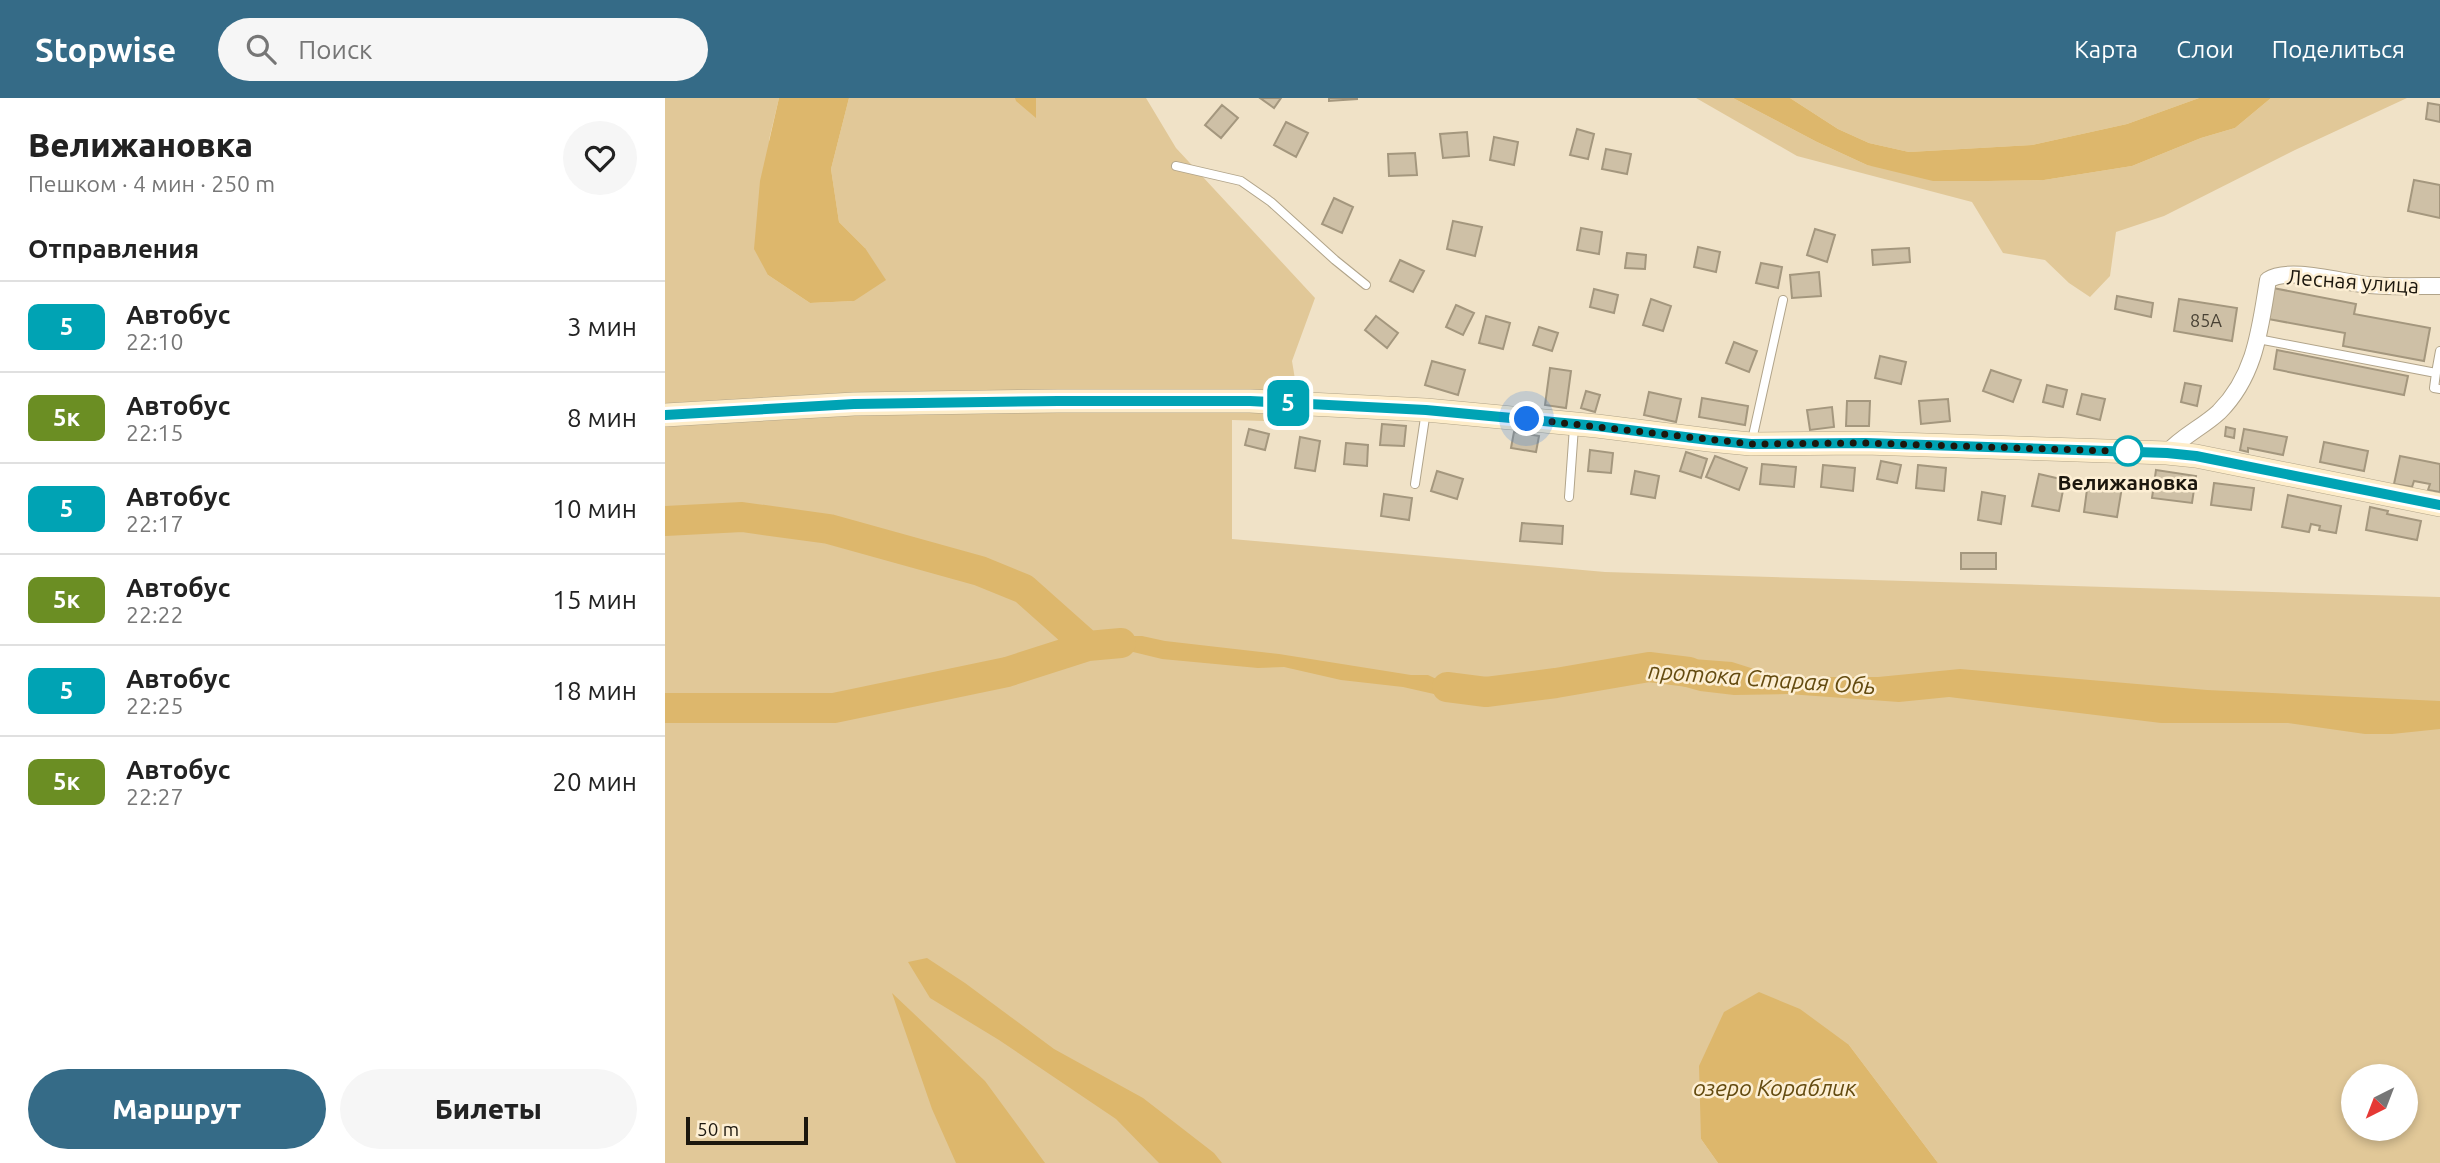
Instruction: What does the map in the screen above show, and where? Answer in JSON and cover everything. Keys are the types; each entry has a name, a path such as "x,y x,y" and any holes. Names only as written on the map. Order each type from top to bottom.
{"street":[{"name":"Лесная улица","path":"2167,453 2176,443 2219,412 2243,381 2254,357 2268,280 2275,276 2290,275 2369,285 2440,286"},
{"path":"665,415 854,404 1250,401 1426,410 1751,444 1865,443 2167,453 2196,456 2440,505"}],"lane":[{"path":"1177,166 1241,181 1271,202 1366,285"},
{"path":"1751,444 1783,300"},
{"path":"2258,339 2436,373"},
{"path":"2440,351 2434,388 2440,389"},
{"path":"1415,484 1426,410"},
{"path":"1569,498 1575,424"}],"shaded area":[{"path":"665,98 779,98 769,140 768,275 810,303 854,301 865,248 839,222 831,169 849,98 1146,98 1176,148 1315,298 1292,361 1302,422 1232,420 1232,539 1605,572 2440,597 2440,1163 1938,1163 1849,1045 1701,1139 1718,1163 665,1163"},
{"path":"1696,98 1733,98 1867,165 1987,181 2044,180 2132,166 2201,138 2235,128 2271,98 2407,98 2295,150 2164,216 2116,232 2110,276 2090,297 2069,283 2045,260 2003,253 1972,202 1797,156"},
{"path":"1790,98 2199,98 2127,124 2032,145 1909,152 1869,143 1838,129"}],"water":[{"path":"779,98 849,98 831,169 839,222 865,248 886,280 854,301 810,303 768,275 754,249 760,181"},
{"path":"1015,98 1036,98 1036,118 1016,101"},
{"path":"1733,98 1790,98 1838,129 1869,143 1909,152 2032,145 2127,124 2199,98 2271,98 2235,128 2201,138 2132,166 2044,180 1933,181 1867,165"},
{"path":"1092,636 1142,636 1411,675 1428,675 1447,684 1486,692 1461,696 1434,694 1403,687 1341,680 1284,667 1258,668 1162,659 1129,651 1092,652 1081,649 1081,641"},
{"path":"1667,657 1732,662 1770,674 1795,677 1878,677 1960,669 2207,690 2440,701 2440,729 2365,734 2288,723 2161,723 1949,697 1899,702 1788,694 1734,695 1682,686 1649,667"},
{"path":"927,958 1054,1049 1143,1098 1214,1153 1222,1163 1159,1163 1116,1119 999,1040 930,998 908,962"},
{"name":"озеро Кораблик","path":"1759,992 1800,1009 1849,1045 1938,1163 1718,1163 1701,1139 1699,1066 1724,1012"},
{"path":"892,993 985,1081 1045,1163 956,1163 932,1109"}],"building":[{"path":"1260,98 1281,98 1274,108"},
{"path":"1329,98 1357,98 1357,99 1329,101"},
{"path":"2428,103 2440,105 2440,122 2426,119"},
{"path":"1222,105 1238,118 1221,138 1205,125"},
{"path":"1286,122 1308,133 1296,157 1274,145"},
{"path":"1577,129 1594,134 1588,159 1570,155"},
{"path":"1467,132 1469,156 1443,158 1440,134"},
{"path":"1494,137 1518,142 1514,165 1490,160"},
{"path":"1606,149 1631,154 1627,174 1602,169"},
{"path":"1415,153 1417,175 1389,176 1388,154"},
{"path":"2414,180 2440,185 2440,218 2408,211"},
{"path":"1334,198 1353,207 1342,233 1322,224"},
{"path":"1453,221 1482,227 1475,256 1447,249"},
{"path":"1581,228 1602,232 1599,254 1577,250"},
{"path":"1815,229 1835,235 1827,262 1807,255"},
{"path":"1698,247 1720,252 1716,272 1694,267"},
{"path":"1909,248 1910,262 1873,265 1872,250"},
{"path":"1627,253 1646,255 1645,269 1625,268"},
{"path":"1400,260 1424,271 1413,292 1390,281"},
{"path":"1761,263 1782,267 1778,288 1756,283"},
{"path":"1819,272 1821,296 1792,298 1790,275"},
{"path":"2273,288 2356,304 2354,314 2430,328 2424,361 2343,346 2345,333 2268,319"},
{"path":"1594,289 1618,295 1614,313 1590,307"},
{"path":"2117,296 2153,303 2151,317 2115,309"},
{"path":"1651,299 1671,306 1663,331 1643,325"},
{"path":"2179,299 2237,308 2232,341 2174,331"},
{"path":"1456,305 1474,313 1463,335 1446,327"},
{"path":"1376,316 1398,333 1387,348 1365,330"},
{"path":"1486,316 1510,323 1503,349 1479,343"},
{"path":"1539,327 1558,333 1552,351 1533,345"},
{"path":"1734,342 1757,351 1749,372 1726,363"},
{"path":"2277,350 2408,376 2404,395 2274,369"},
{"path":"1880,356 1906,362 1901,384 1875,378"},
{"path":"1432,361 1465,370 1458,395 1425,385"},
{"path":"1550,368 1571,371 1566,408 1545,405"},
{"path":"1991,370 2021,380 2013,402 1983,391"},
{"path":"2185,383 2201,386 2197,406 2181,402"},
{"path":"2047,385 2067,390 2063,407 2043,402"},
{"path":"1586,391 1600,395 1595,412 1581,408"},
{"path":"1649,392 1681,399 1676,422 1644,415"},
{"path":"2082,394 2105,399 2100,420 2077,414"},
{"path":"1702,398 1748,406 1745,425 1699,417"},
{"path":"1948,399 1950,421 1921,424 1919,401"},
{"path":"1847,401 1870,401 1869,426 1846,426"},
{"path":"1832,407 1834,427 1810,430 1807,410"},
{"path":"1382,424 1406,426 1404,446 1380,445"},
{"path":"2226,427 2235,429 2234,438 2225,436"},
{"path":"1249,429 1269,434 1265,450 1245,445"},
{"path":"2244,429 2287,437 2283,455 2248,448 2248,452 2240,450"},
{"path":"1514,432 1539,436 1536,452 1511,448"},
{"path":"1300,437 1320,441 1315,471 1295,468"},
{"path":"2324,442 2368,451 2364,471 2320,462"},
{"path":"1346,443 1368,445 1367,466 1344,464"},
{"path":"1590,450 1613,453 1611,473 1588,471"},
{"path":"1686,452 1707,459 1701,478 1680,471"},
{"path":"1715,456 1747,468 1739,490 1706,477"},
{"path":"2400,456 2440,464 2440,492 2428,490 2430,484 2414,481 2412,487 2394,484"},
{"path":"1881,461 1901,465 1897,483 1877,479"},
{"path":"1762,464 1796,467 1794,487 1760,484"},
{"path":"1823,465 1855,468 1853,491 1821,487"},
{"path":"1918,465 1946,468 1944,491 1916,488"},
{"path":"2156,470 2196,476 2192,503 2152,498"},
{"path":"1437,471 1463,479 1457,499 1431,491"},
{"path":"1635,471 1659,476 1655,498 1631,494"},
{"path":"2039,474 2065,480 2059,511 2032,506"},
{"path":"2088,482 2122,487 2117,517 2084,512"},
{"path":"2214,483 2254,488 2251,510 2211,505"},
{"path":"1982,492 2005,496 2001,524 1978,520"},
{"path":"1384,494 1412,498 1409,520 1381,516"},
{"path":"2288,495 2341,506 2336,533 2319,530 2320,526 2311,524 2309,532 2282,527"},
{"path":"2370,507 2388,511 2387,514 2421,521 2417,540 2366,530"},
{"path":"1522,523 1563,526 1562,544 1520,541"},
{"path":"1961,553 1996,553 1996,569 1961,569"}],"waterway":[{"name":"протока Старая Обь","path":"665,521 742,517 829,529 980,571 1024,589 1088,646"},
{"name":"протока Старая Обь","path":"665,708 834,708 1007,672 1088,646 1121,643"},
{"name":"протока Старая Обь","path":"1447,687 1486,692 1649,667 1689,672"}],"bus line":[{"name":"5","path":"665,415 854,404 1250,401 1426,410 1751,444 1865,443 2167,453 2196,456 2440,505"}],"place":[{"name":"Велижановка","path":"2128,451"}],"route":[{"path":"1527,419 1751,444 1865,443 2140,452 2128,451"}]}
